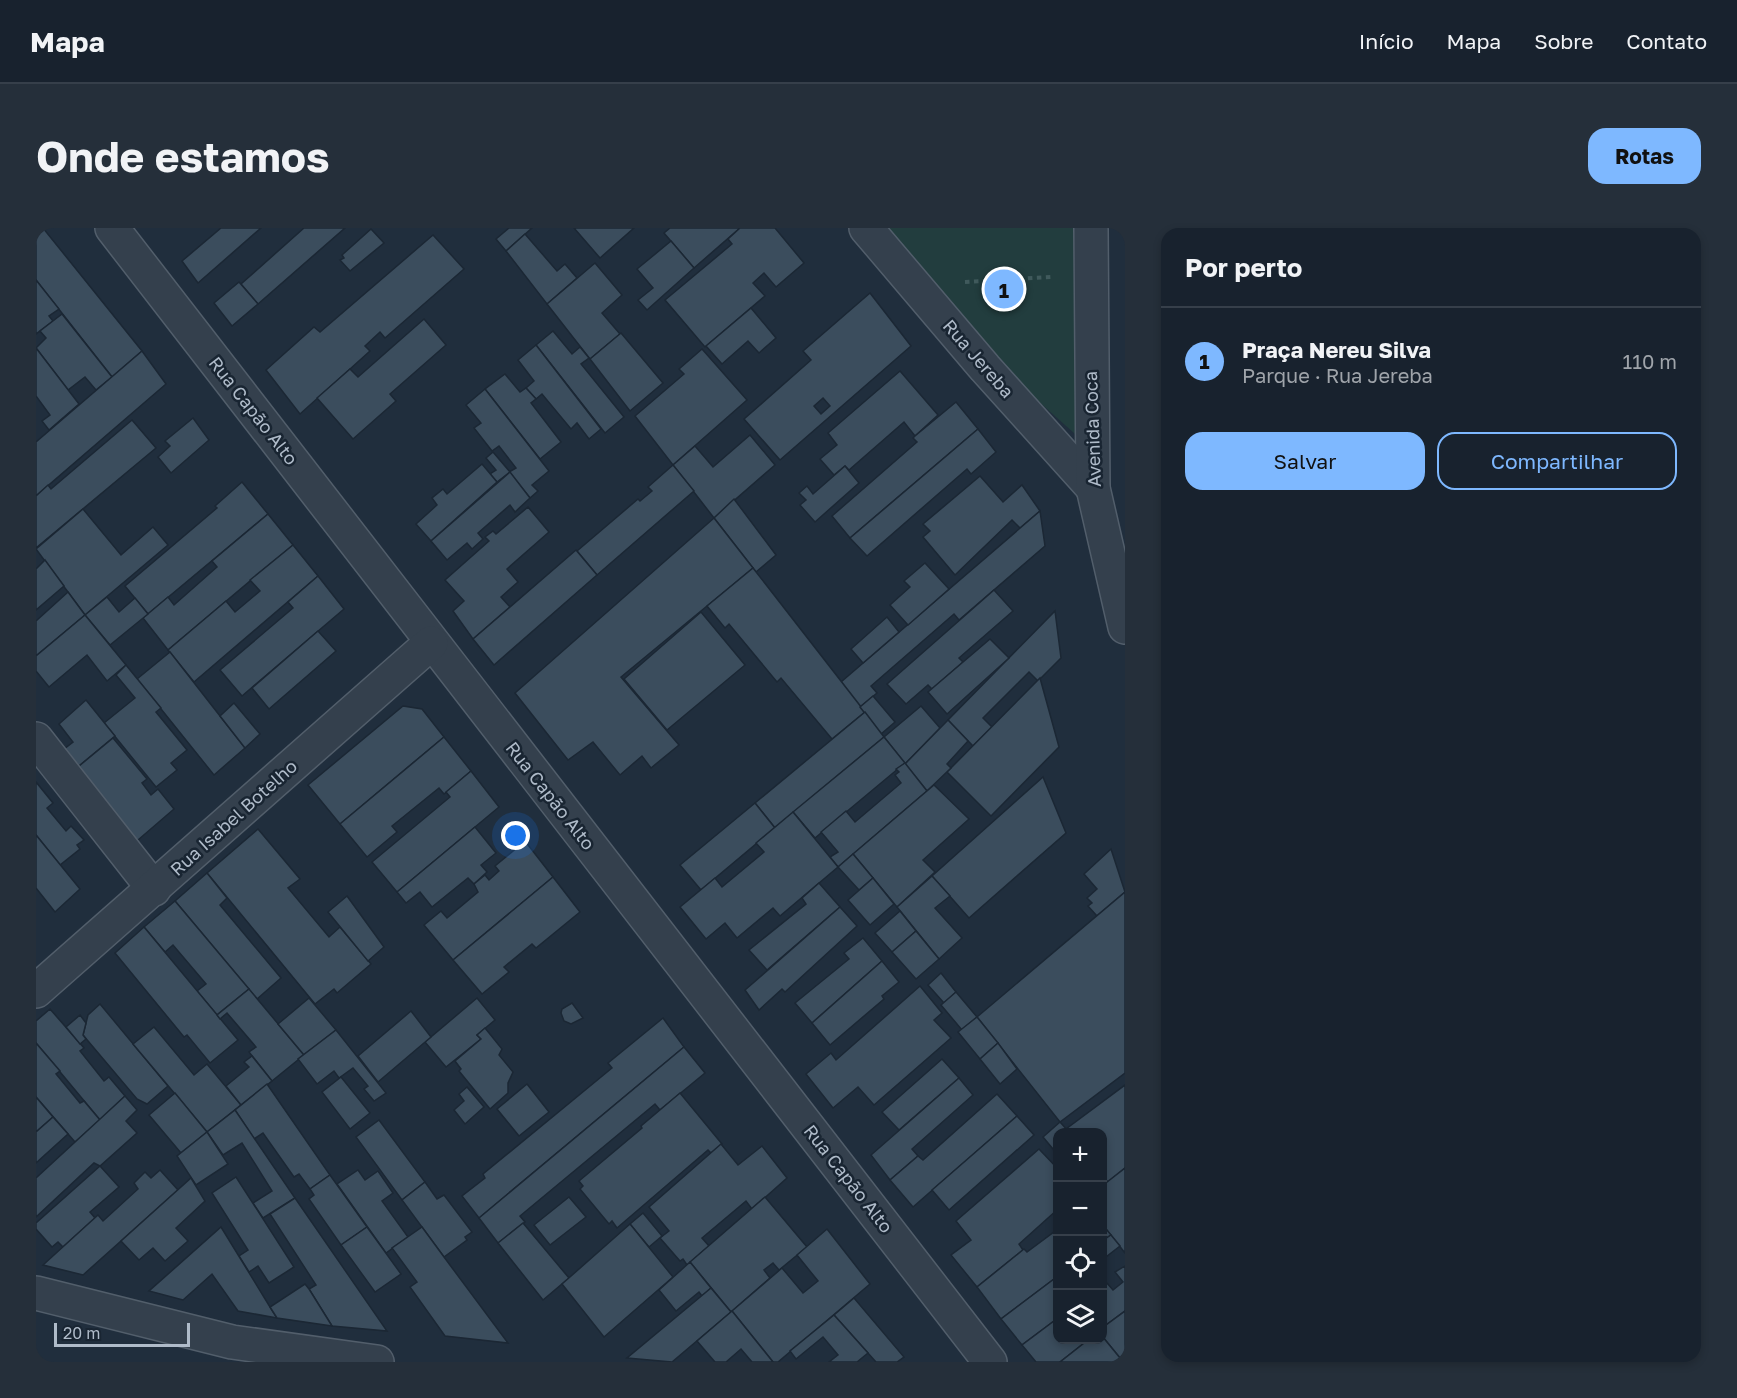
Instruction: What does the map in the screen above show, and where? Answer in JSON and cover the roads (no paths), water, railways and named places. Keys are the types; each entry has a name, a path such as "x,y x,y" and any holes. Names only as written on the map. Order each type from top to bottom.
{"street":[{"name":"Rua Capão Alto","path":"112,228 431,643 990,1362"},
{"name":"Rua Jereba","path":"866,228 985,368 1093,488"},
{"name":"Avenida Coca","path":"1092,228 1093,488 1117,560 1125,627"},
{"name":"Rua Isabel Botelho","path":"36,991 431,643"},
{"path":"36,739 154,889"},
{"path":"36,1293 232,1342 377,1362"}],"place":[{"name":"Praça Nereu Silva","path":"1004,289"}]}
